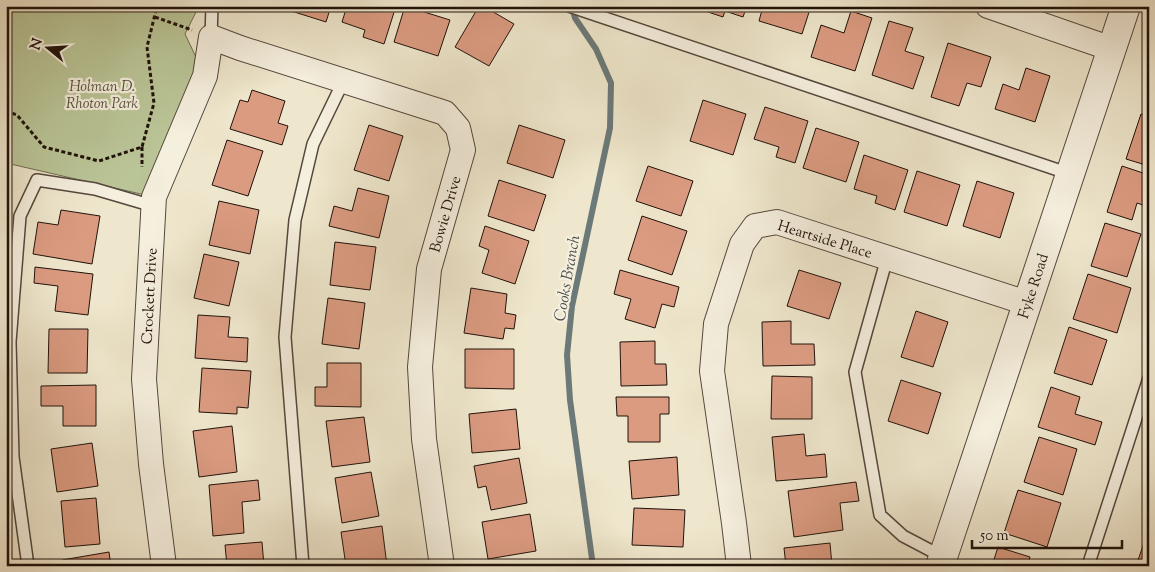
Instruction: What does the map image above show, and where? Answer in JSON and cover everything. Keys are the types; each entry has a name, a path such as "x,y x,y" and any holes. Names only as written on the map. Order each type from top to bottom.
{"street":[{"path":"988,6 1112,49"},
{"name":"Fyke Road","path":"942,561 1126,6"},
{"name":"Bowie Drive","path":"211,37 240,48 445,113 458,128 463,150 429,269 420,367 424,439 442,566"},
{"name":"Crockett Drive","path":"164,566 151,464 144,379 153,206 154,197 205,76 211,37"},
{"name":"Heartside Place","path":"738,566 734,523 712,371 716,324 742,244 755,226 777,222 1027,303"}],"lane":[{"path":"211,37 212,6"},
{"path":"569,6 1070,174"},
{"path":"303,566 285,337 295,220 313,144 344,80"},
{"path":"28,566 13,457 10,342 20,216 37,180 95,189 153,206"},
{"path":"887,258 855,372 880,515 903,536 942,561"},
{"path":"1088,566 1149,378"}],"path":[{"path":"6,111 18,115 44,147 99,161 142,147 154,103 147,47 157,6"},
{"path":"154,17 211,37"}],"green space":[{"name":"Holman D. Rhoton Park","path":"6,6 199,6 185,34 205,76 154,197 6,163"}],"building":[{"path":"289,6 331,6 326,22 288,10"},
{"path":"347,6 396,6 384,44 363,37 365,30 342,22"},
{"path":"405,6 450,20 438,56 394,42"},
{"path":"479,6 483,6 514,24 489,66 455,47"},
{"path":"700,6 747,6 743,17 725,11 723,17 699,9"},
{"path":"763,6 811,6 802,34 759,21"},
{"path":"851,11 872,18 855,71 811,57 821,25 844,33"},
{"path":"889,21 913,28 905,51 924,57 913,89 872,75"},
{"path":"948,43 991,57 981,87 967,83 959,106 931,97"},
{"path":"1026,68 1050,76 1035,122 995,109 1003,84 1019,90"},
{"path":"1149,89 1149,105 1144,104"},
{"path":"252,90 285,101 278,123 288,126 282,145 230,129 240,100 248,102"},
{"path":"703,100 746,114 733,155 690,141"},
{"path":"765,107 808,121 795,163 776,157 779,147 754,139"},
{"path":"1141,114 1149,116 1149,166 1126,159"},
{"path":"369,125 403,136 389,181 354,170"},
{"path":"519,125 565,140 553,178 507,163"},
{"path":"816,128 859,142 846,182 803,168"},
{"path":"227,140 263,151 248,196 212,185"},
{"path":"864,155 908,170 895,210 875,203 877,196 854,189"},
{"path":"648,166 693,181 681,216 636,201"},
{"path":"1122,166 1149,175 1149,207 1137,203 1132,220 1107,212"},
{"path":"917,171 960,185 947,226 904,212"},
{"path":"499,180 546,195 534,231 488,216"},
{"path":"977,181 1014,193 1000,238 963,226"},
{"path":"358,188 389,196 379,238 329,226 334,206 352,211"},
{"path":"219,201 259,210 250,254 209,245"},
{"path":"61,210 100,216 92,264 33,254 38,222 58,225"},
{"path":"642,216 687,231 672,275 628,260"},
{"path":"1105,223 1141,234 1127,277 1091,266"},
{"path":"485,226 529,241 515,284 482,273 489,250 479,246"},
{"path":"335,242 376,247 370,290 330,285"},
{"path":"204,254 239,262 229,306 194,298"},
{"path":"35,267 93,274 88,315 55,311 58,286 34,283"},
{"path":"620,270 679,287 674,307 662,304 655,328 625,319 631,299 614,294"},
{"path":"799,270 841,283 829,319 787,306"},
{"path":"1088,274 1131,288 1117,333 1073,319"},
{"path":"471,288 507,294 505,313 516,315 514,329 505,328 503,339 464,333"},
{"path":"328,298 365,303 359,349 322,344"},
{"path":"916,311 948,322 933,367 901,357"},
{"path":"198,315 230,317 228,337 248,338 247,362 195,358"},
{"path":"791,321 791,344 814,344 815,365 763,366 762,322"},
{"path":"1069,327 1107,340 1092,385 1054,373"},
{"path":"49,329 88,329 87,373 48,373"},
{"path":"655,341 655,364 666,364 667,385 621,386 620,342"},
{"path":"465,349 514,349 514,389 465,388"},
{"path":"327,363 361,363 361,407 315,406 315,387 327,387"},
{"path":"202,368 251,371 248,408 237,407 237,414 199,412"},
{"path":"772,376 812,377 812,419 771,419"},
{"path":"901,380 941,393 928,434 888,421"},
{"path":"96,385 96,426 63,426 63,406 41,406 41,386"},
{"path":"1051,387 1080,397 1075,414 1102,422 1095,445 1038,427"},
{"path":"616,397 669,397 669,414 660,414 660,442 628,442 628,416 617,416"},
{"path":"516,409 520,449 472,453 469,414"},
{"path":"364,417 370,462 332,467 326,421"},
{"path":"232,426 237,472 199,477 193,431"},
{"path":"804,434 806,456 825,454 827,477 776,481 772,437"},
{"path":"1039,437 1077,449 1063,495 1024,482"},
{"path":"92,443 98,486 57,492 51,449"},
{"path":"677,457 679,495 632,499 629,461"},
{"path":"519,458 527,503 491,510 486,486 478,488 474,466"},
{"path":"371,472 379,516 342,523 335,478"},
{"path":"258,480 260,500 242,502 244,533 213,536 209,485"},
{"path":"856,482 859,501 840,503 843,530 794,537 788,491"},
{"path":"1018,490 1061,503 1047,547 1004,533"},
{"path":"96,498 100,544 65,547 61,501"},
{"path":"634,508 685,510 683,547 632,545"},
{"path":"530,514 536,551 488,559 482,522"},
{"path":"382,526 387,566 346,566 341,532"},
{"path":"1147,534 1149,534 1149,566 1136,566"},
{"path":"262,542 264,566 227,566 225,545"},
{"path":"830,543 832,566 786,566 784,548"},
{"path":"998,547 1030,557 1027,566 992,566"},
{"path":"109,552 111,566 63,566 62,560"},
{"path":"690,561 691,566 644,566 644,564"}],"waterway":[{"name":"Cooks Branch","path":"572,7 575,18 596,49 611,83 610,128 572,306 567,355 570,400 593,566"}]}
